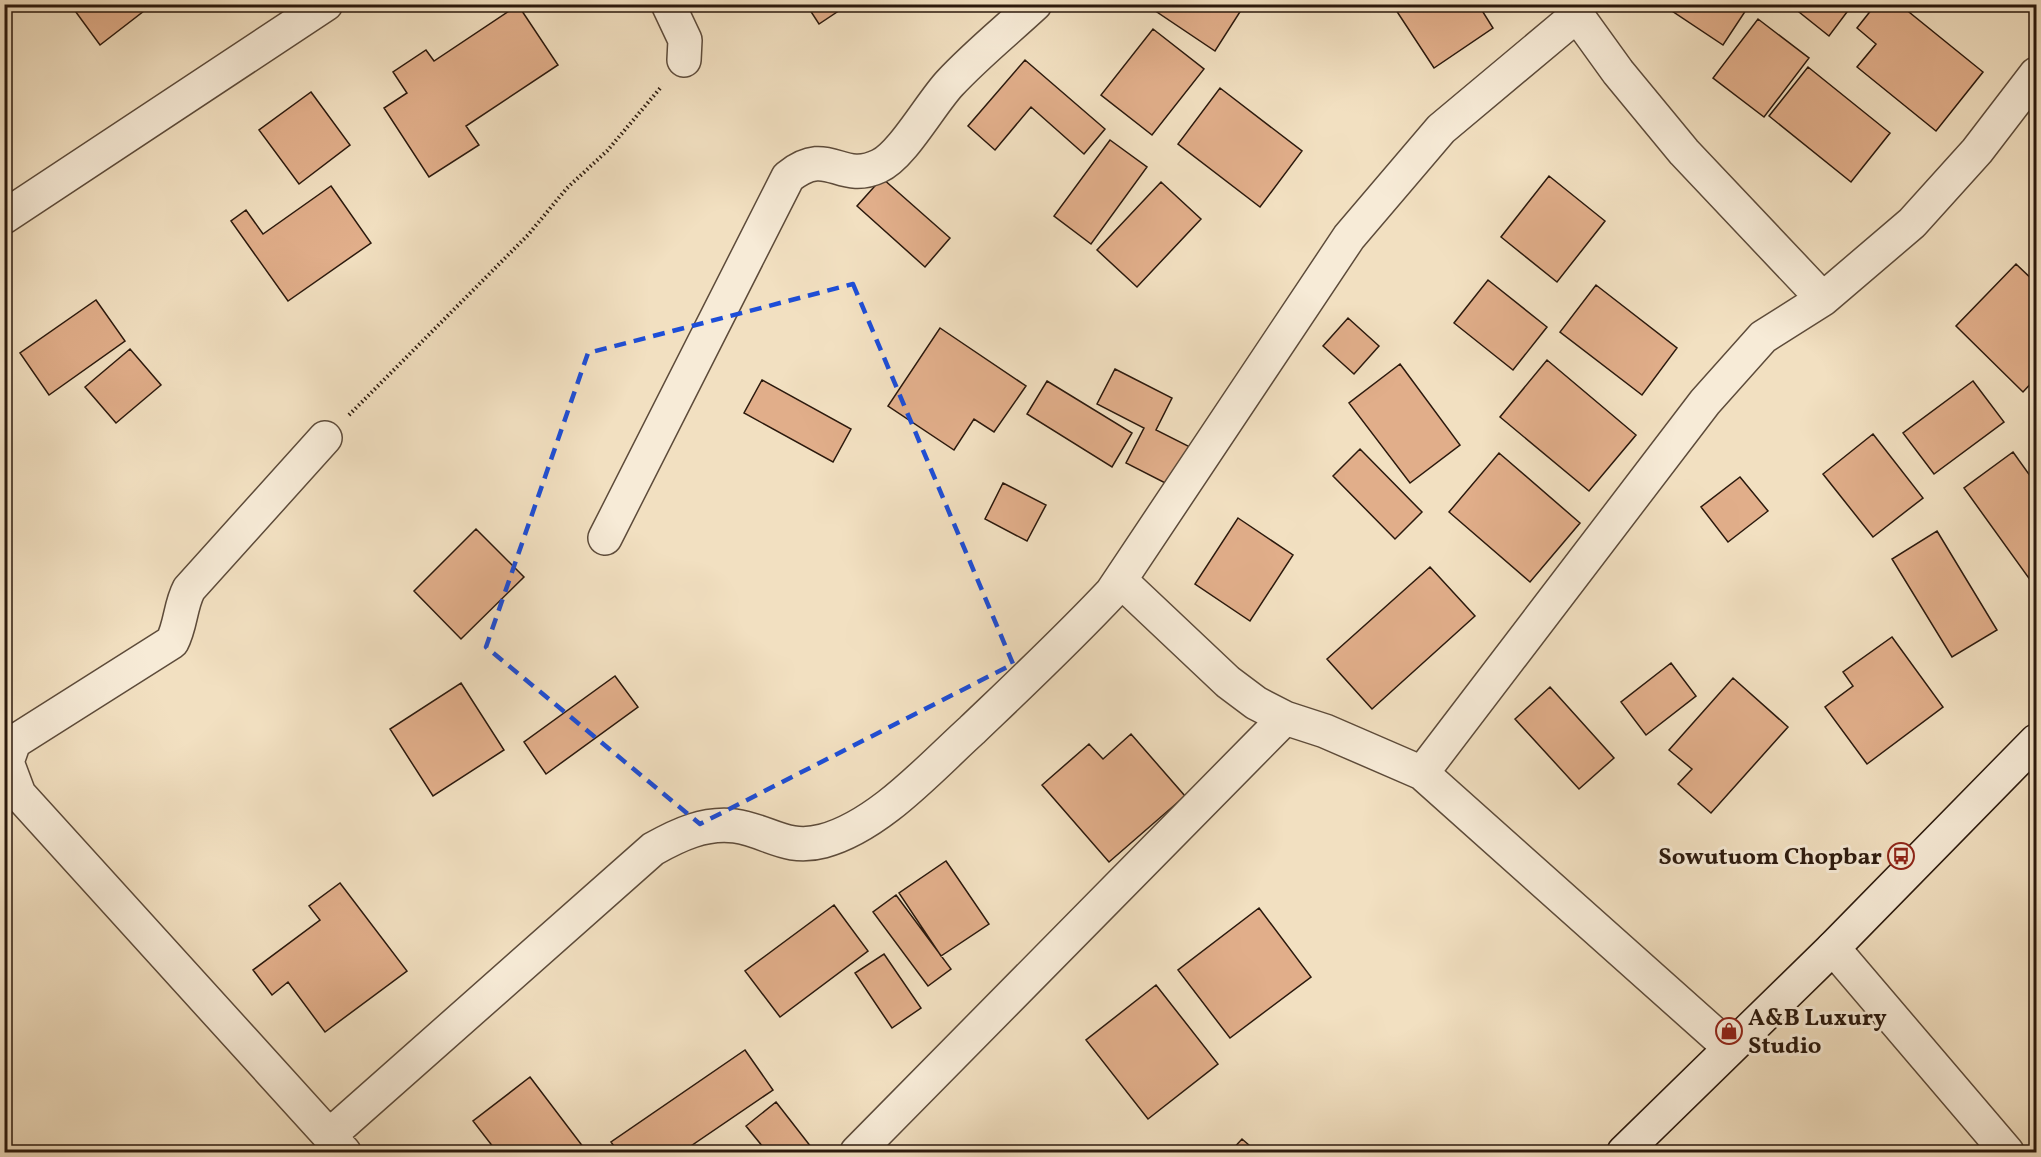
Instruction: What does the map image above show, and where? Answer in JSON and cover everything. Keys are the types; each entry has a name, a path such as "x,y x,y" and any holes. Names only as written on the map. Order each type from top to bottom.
{"street":[{"path":"4,217 326,4"},
{"path":"668,4 685,40 684,60"},
{"path":"605,538 788,177 802,166 816,162 856,173 880,166 897,151 951,82 1035,4"},
{"path":"326,438 189,589 181,605 179,629 172,642 14,742 7,762 19,794 337,1144 653,849 682,833 708,826 734,826 796,845 824,841 882,809 911,786 1064,643 1121,581 1350,237 1441,129 1573,10 1618,72 1684,152 1823,299"},
{"path":"1422,773 1705,402 1763,337 1823,299 1912,223 1977,151 2037,74"},
{"path":"1121,581 1228,682 1256,703 1285,718 1325,731 1422,773 1729,1047"},
{"path":"857,1152 1285,718"},
{"path":"1624,1152 1833,948 2037,741"},
{"path":"1833,948 2007,1152"}],"path":[{"path":"326,438 528,235 567,188 607,151 684,60"}],"highlighted area":[{"path":"853,284 1013,664 700,824 486,647 588,353"}],"building":[{"path":"70,4 153,4 100,45"},
{"path":"806,4 849,4 819,24"},
{"path":"1145,4 1245,4 1215,51"},
{"path":"1392,4 1478,4 1493,28 1434,68"},
{"path":"1677,4 1750,4 1723,45 1672,11"},
{"path":"1789,4 1853,4 1829,36"},
{"path":"1876,4 1899,4 1983,72 1936,131 1857,67 1876,44 1857,28"},
{"path":"518,5 558,65 466,126 479,145 429,177 384,108 407,93 393,72 426,50 434,61"},
{"path":"1758,19 1809,58 1764,117 1713,78"},
{"path":"1153,29 1204,69 1152,135 1101,95"},
{"path":"1025,60 1105,129 1084,154 1031,107 995,150 968,126"},
{"path":"1808,67 1890,133 1851,182 1769,116"},
{"path":"1220,88 1302,151 1260,207 1178,144"},
{"path":"311,92 350,145 299,184 259,130"},
{"path":"1110,140 1147,167 1091,244 1054,216"},
{"path":"1549,176 1605,221 1557,282 1501,237"},
{"path":"882,178 950,238 925,267 857,206"},
{"path":"1161,182 1201,219 1137,287 1097,250"},
{"path":"331,186 371,243 288,301 231,221 246,210 263,234"},
{"path":"2016,264 2036,283 2036,378 2023,392 1956,326"},
{"path":"1488,280 1547,327 1513,370 1454,323"},
{"path":"1596,285 1677,348 1642,395 1560,332"},
{"path":"96,300 125,341 49,395 20,353"},
{"path":"1348,318 1379,346 1354,374 1323,346"},
{"path":"940,328 1026,386 994,432 974,419 954,450 888,406"},
{"path":"130,349 161,385 116,423 85,387"},
{"path":"1547,360 1636,435 1589,491 1500,417"},
{"path":"1400,364 1460,445 1410,483 1349,403"},
{"path":"1115,369 1172,398 1156,430 1194,449 1175,488 1126,463 1144,428 1097,404"},
{"path":"762,380 851,429 833,462 744,413"},
{"path":"1047,381 1132,433 1112,467 1027,414"},
{"path":"1973,381 2004,422 1934,474 1903,433"},
{"path":"1873,434 1923,498 1873,537 1823,474"},
{"path":"1360,449 1422,512 1395,539 1333,476"},
{"path":"2013,452 2036,484 2036,588 1964,488"},
{"path":"1499,453 1580,523 1530,582 1449,512"},
{"path":"1740,477 1768,511 1728,542 1701,507"},
{"path":"1003,483 1046,505 1027,541 985,519"},
{"path":"1238,518 1293,555 1250,621 1195,584"},
{"path":"476,529 524,577 461,639 414,591"},
{"path":"1937,531 1997,630 1952,657 1892,559"},
{"path":"1430,567 1475,616 1372,709 1327,659"},
{"path":"1892,637 1943,707 1867,764 1825,707 1853,686 1843,672"},
{"path":"1671,663 1696,696 1646,735 1621,702"},
{"path":"615,676 638,707 546,774 524,742"},
{"path":"1733,678 1788,727 1711,813 1678,784 1692,769 1669,750"},
{"path":"461,683 504,750 433,796 390,729"},
{"path":"1550,687 1614,758 1579,789 1515,719"},
{"path":"1131,734 1185,796 1109,862 1042,785 1089,744 1103,759"},
{"path":"946,861 989,924 941,956 899,893"},
{"path":"340,883 407,971 325,1032 288,982 272,995 253,970 320,920 309,906"},
{"path":"896,895 951,969 928,986 873,912"},
{"path":"834,905 868,951 780,1017 745,971"},
{"path":"1259,908 1311,977 1230,1038 1178,970"},
{"path":"884,954 921,1008 892,1028 855,973"},
{"path":"1156,985 1218,1064 1148,1119 1086,1040"},
{"path":"745,1050 773,1090 682,1152 618,1152 611,1142"},
{"path":"530,1077 587,1152 497,1152 473,1121"},
{"path":"776,1102 815,1152 767,1152 746,1126"},
{"path":"1242,1139 1257,1152 1230,1152"}],"place":[{"name":"Sowutuom Chopbar","path":"1901,856"},
{"name":"A&B Luxury Studio","path":"1729,1031"}]}
